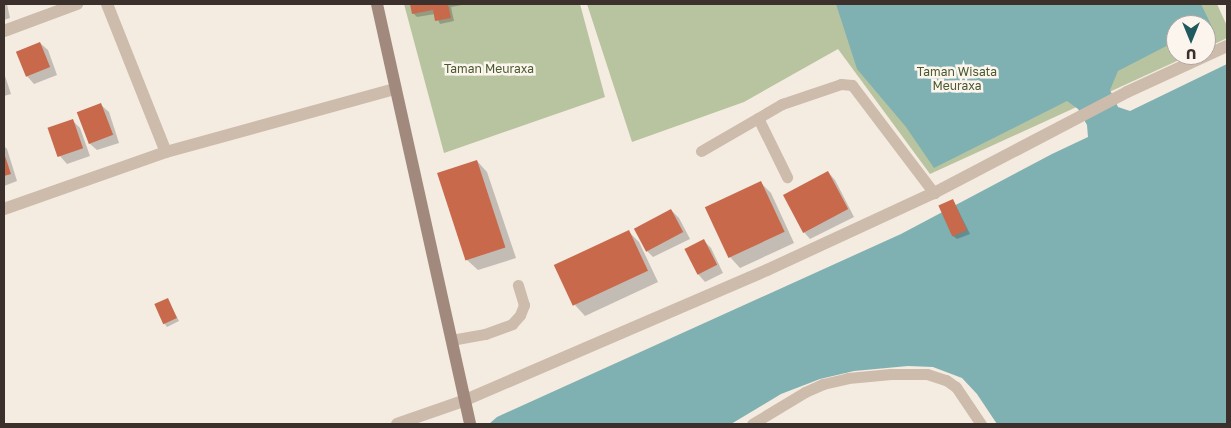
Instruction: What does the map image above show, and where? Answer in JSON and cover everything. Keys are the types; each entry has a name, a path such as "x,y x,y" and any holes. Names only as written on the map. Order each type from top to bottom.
{"street":[{"path":"4,31 78,4"},
{"path":"108,4 166,152"},
{"path":"377,4 467,412"},
{"path":"397,424 467,412 934,193 1127,92 1227,46"},
{"path":"4,209 166,152 396,89"}],"lane":[{"path":"701,152 782,104 841,84 852,85 934,193"},
{"path":"758,118 787,177"},
{"path":"451,340 485,334 512,324 520,315 524,305 518,285"},
{"path":"752,424 805,392 823,384 848,378 927,374 946,380 956,387 981,424"}],"green space":[{"name":"Taman Meuraxa","path":"404,4 580,4 605,97 444,153"},
{"name":"Taman Wisata Meuraxa","path":"587,4 1217,4 1227,26 1227,38 1216,43 1216,15 1166,15 1166,65 1168,65 930,174 838,49 744,102 632,142"}],"water":[{"path":"836,4 1201,4 1206,15 1166,15 1166,46 1118,71 1110,90 1118,107 1130,111 1227,64 1227,424 997,424 977,394 962,378 933,367 908,366 854,371 820,379 781,394 731,424 489,424 497,417 901,234 1088,137 1087,125 1078,109 1067,101 934,168 906,127 857,69"}],"building":[{"path":"410,4 448,4 451,18 435,21 433,10 412,14"},
{"path":"40,42 50,67 26,77 16,52"},
{"path":"101,103 113,135 89,144 77,112"},
{"path":"73,119 83,148 58,157 47,128"},
{"path":"4,153 11,174 4,176"},
{"path":"477,160 505,247 465,260 437,173"},
{"path":"828,171 848,209 803,233 783,195"},
{"path":"761,181 785,232 728,258 705,207"},
{"path":"953,199 967,230 952,237 938,206"},
{"path":"671,209 683,232 646,252 634,229"},
{"path":"629,230 648,271 573,306 554,265"},
{"path":"704,239 717,265 698,275 684,249"},
{"path":"168,298 177,318 163,324 154,304"}]}
